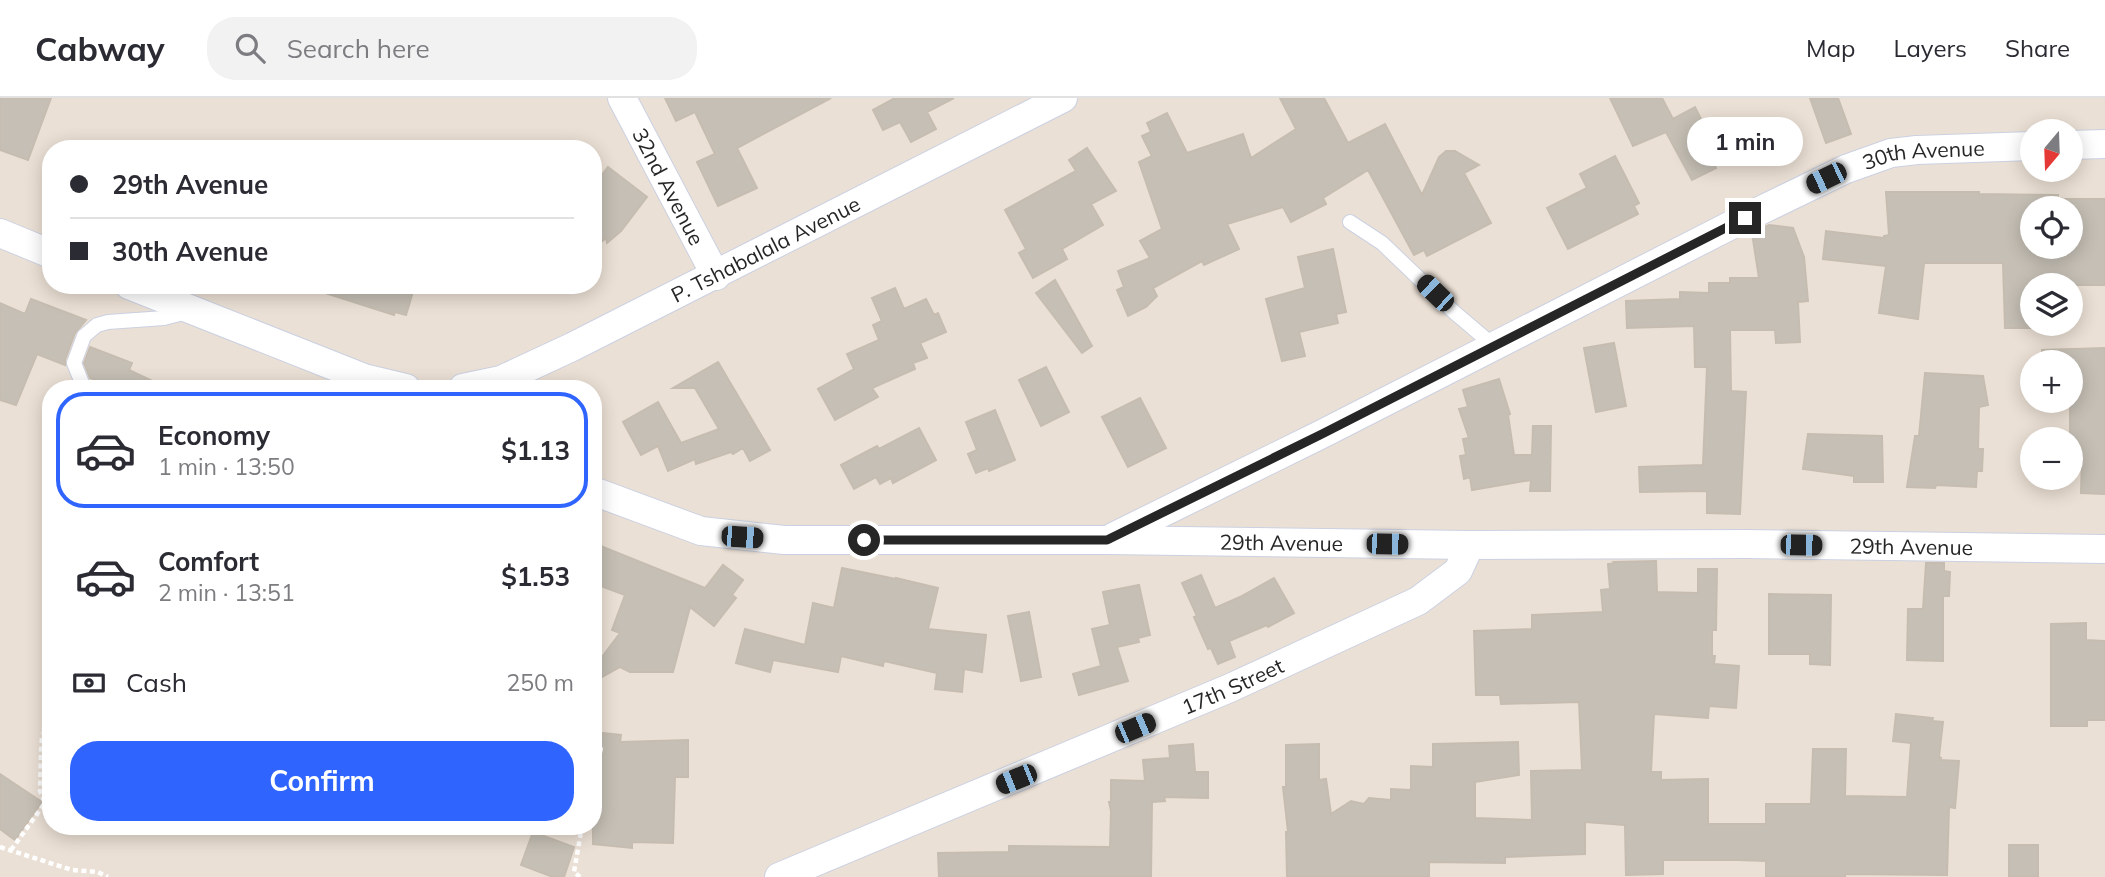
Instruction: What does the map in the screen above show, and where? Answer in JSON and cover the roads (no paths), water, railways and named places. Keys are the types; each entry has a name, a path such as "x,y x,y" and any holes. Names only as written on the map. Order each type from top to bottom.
{"street":[{"name":"32nd Avenue","path":"622,98 716,276"},
{"name":"P. Tshabalala Avenue","path":"511,380 1063,98"},
{"path":"2083,145 2105,144"},
{"name":"30th Avenue","path":"1107,540 1846,169 1891,153 2020,146"},
{"path":"0,233 42,250"},
{"path":"150,294 372,380"},
{"name":"29th Avenue","path":"602,494 701,531 784,540 1107,540 1470,545 1746,544 2105,549"},
{"name":"17th Street","path":"779,877 1230,688 1418,601 1458,570 1470,545"}],"lane":[{"path":"1350,222 1382,243 1494,346"},
{"path":"81,380 74,363 84,336 97,325 164,318 191,311"}]}
